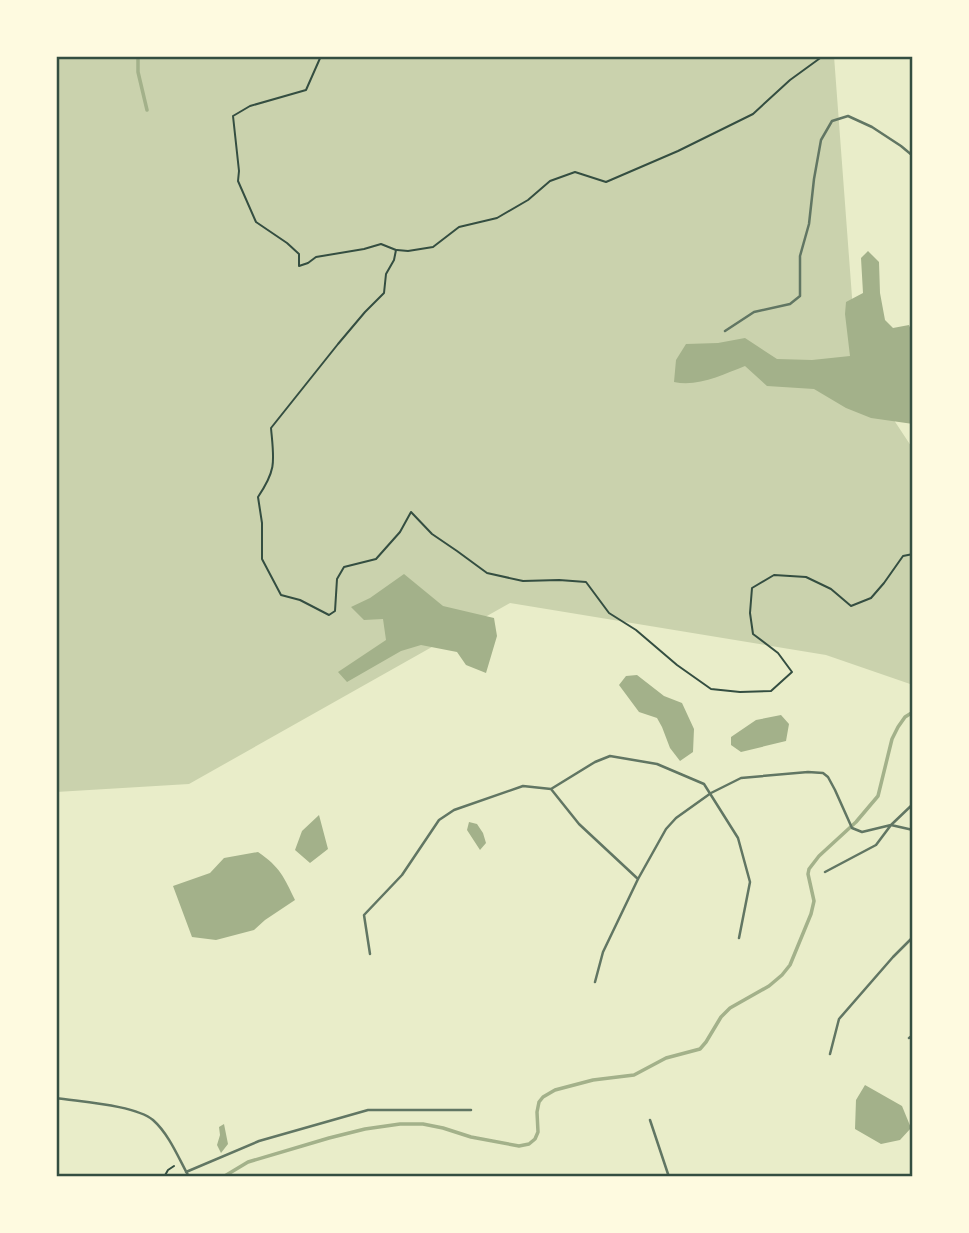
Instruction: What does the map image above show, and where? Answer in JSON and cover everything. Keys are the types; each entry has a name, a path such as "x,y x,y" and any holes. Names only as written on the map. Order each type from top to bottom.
{"lane":[{"path":"725,331 754,312 790,304 800,296 800,256 809,224 816,166 821,140 832,121 848,116 872,127 913,156"},
{"path":"370,954 363,915 402,875 439,820 454,810 523,786 551,789 610,756 657,764 704,784 711,793 738,838 750,882 738,938"},
{"path":"595,982 603,952 638,879 666,829 676,818 711,793 741,778 823,773 835,790 852,828 862,832 891,825 913,830"},
{"path":"551,789 579,824 638,879"},
{"path":"825,872 876,845 891,825 913,804"},
{"path":"830,1054 839,1019 913,937"},
{"path":"56,1098 142,1113 160,1129 189,1177"},
{"path":"186,1172 259,1141 368,1110 471,1110"},
{"path":"650,1120 669,1177"}],"path":[{"path":"321,56 306,90 250,106 233,116 239,171 237,181 256,222 299,254 299,266 316,257 381,244 408,251 433,247 459,227 497,218 528,200 550,181 575,172 606,182 753,114 790,80 823,56"},
{"path":"396,250 386,274 384,293 338,344 271,428 273,469 269,482 258,497 262,523 262,559 281,595 300,600 329,615 335,611 337,579 344,567 376,559 400,532 411,512 432,534 487,573 523,581 586,582 610,613 711,689 771,691 792,672 778,653 753,634 750,612 752,588 775,575 806,576 831,589 850,606 871,598 904,556 913,554"},
{"path":"164,1177 168,1170 180,1162"}],"shaded area":[{"path":"56,56 834,56 857,364 913,449 913,685 826,655 510,603 189,784 56,792"},
{"path":"868,251 879,262 880,293 885,320 893,328 909,325 913,335 913,424 871,418 846,408 814,389 767,386 745,366 701,382 674,382 676,360 686,344 718,343 745,338 777,359 812,360 850,356 846,302 863,293 861,258"},
{"path":"404,574 443,606 494,618 497,636 486,673 466,665 457,652 421,645 401,651 347,682 338,672 386,640 383,619 364,620 351,607 370,598"},
{"path":"637,675 664,696 682,703 694,729 693,752 680,761 670,748 657,718 639,712 619,685 626,676"},
{"path":"781,715 789,724 786,741 741,752 731,745 731,737 756,720"},
{"path":"319,815 328,849 310,863 295,850 302,831"},
{"path":"469,822 477,824 483,833 486,843 480,850 467,830"},
{"path":"258,852 281,873 295,900 254,930 216,940 192,937 173,886 210,873 224,858"},
{"path":"865,1085 902,1106 911,1128 900,1140 881,1144 855,1129 856,1100"},
{"path":"224,1124 228,1144 221,1153 217,1145 219,1127"}],"waterway":[{"path":"138,56 138,72 147,110"},
{"path":"223,1177 248,1162 329,1138 400,1124 423,1124 471,1137 519,1146 529,1144 538,1132 539,1102 555,1090 593,1080 634,1075 666,1058 700,1049 730,1008 769,986 790,965 814,901 809,869 878,796 892,739 905,717 913,712"}]}
